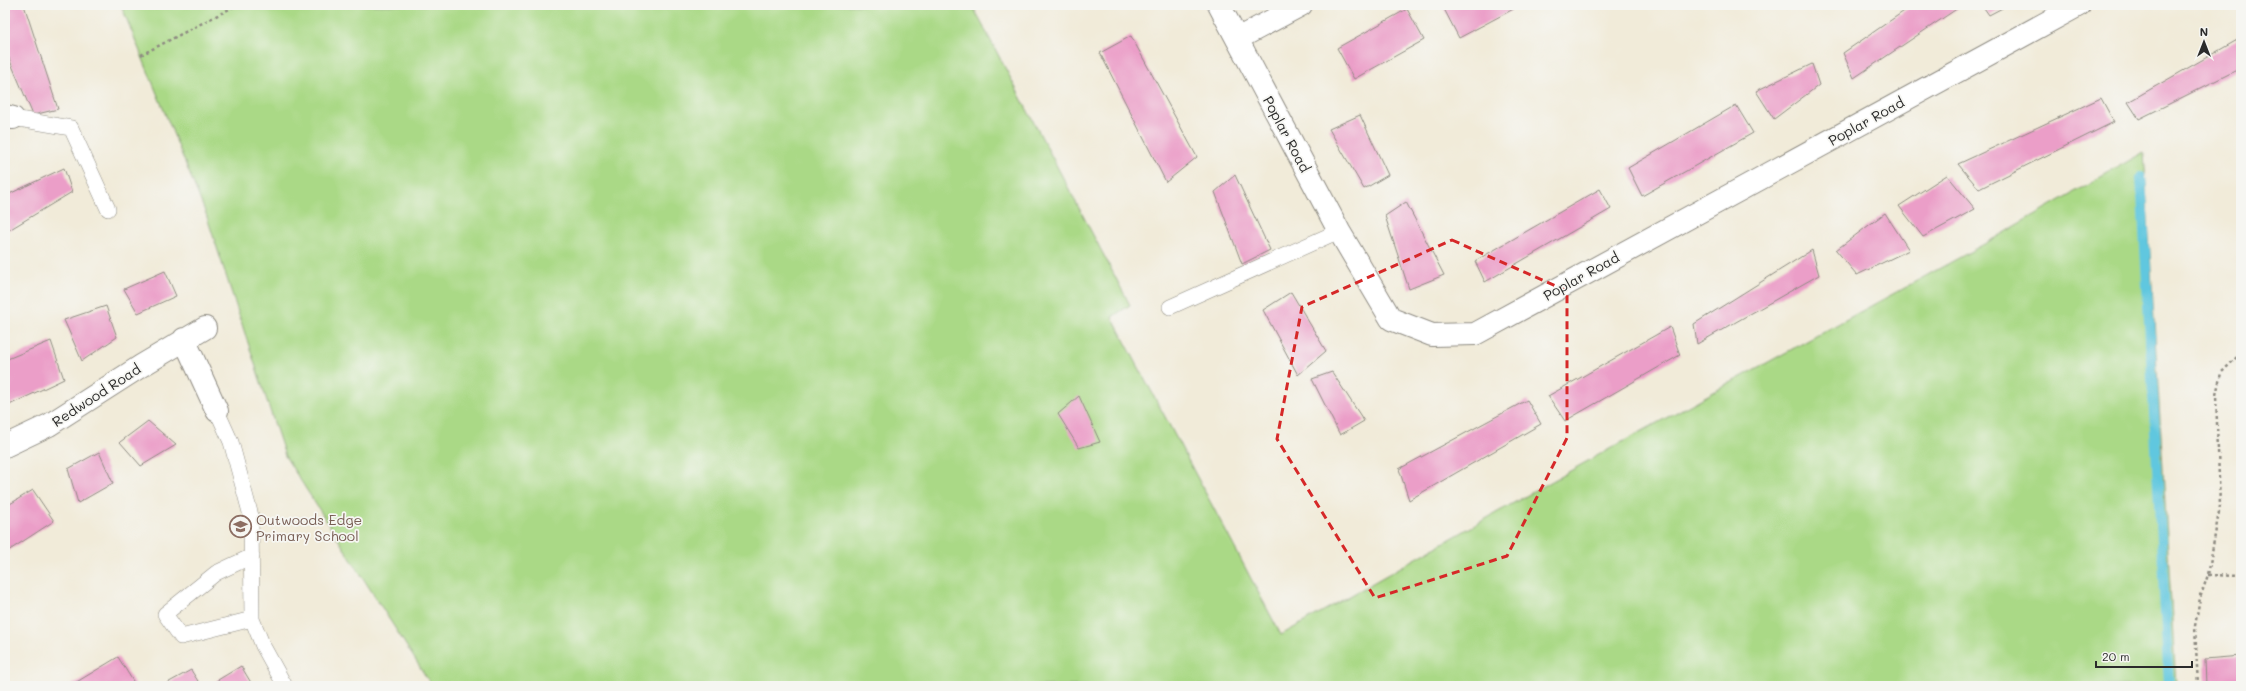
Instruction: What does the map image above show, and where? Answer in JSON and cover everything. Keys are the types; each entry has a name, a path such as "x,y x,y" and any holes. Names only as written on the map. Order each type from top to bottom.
{"street":[{"name":"Poplar Road","path":"1219,5 1339,231 1391,319 1432,335 1475,334 2078,5"},
{"path":"1237,39 1301,5"},
{"name":"Redwood Road","path":"5,446 49,425 184,339 205,328"},
{"path":"184,339 217,411"}],"lane":[{"path":"9,117 71,128 108,209"},
{"path":"1170,307 1339,231"},
{"path":"217,411 231,442 251,516 252,619 263,646 285,686"},
{"path":"252,556 216,573 165,614 181,637 252,619"}],"path":[{"path":"141,55 237,5"},
{"path":"2198,686 2195,626 2200,598 2208,576 2220,506 2216,395 2221,373 2241,353"},
{"path":"2208,576 2241,576"}],"highlighted area":[{"path":"1452,240 1567,291 1567,438 1507,556 1375,598 1277,439 1302,307"}],"green space":[{"path":"121,5 972,5 1130,305 1112,317 1281,635 1593,458 1986,243 2144,152 2176,686 432,686 285,456 206,214"}],"building":[{"path":"5,5 24,5 58,109 33,115 5,49"},
{"path":"1442,5 1521,5 1459,38"},
{"path":"1913,5 1956,5 1958,8 1854,78 1843,53"},
{"path":"1982,5 2008,5 1989,15"},
{"path":"1407,9 1424,40 1354,79 1337,48"},
{"path":"1131,36 1197,157 1166,182 1100,53"},
{"path":"2239,39 2241,68 2139,119 2128,102"},
{"path":"1812,64 1819,85 1774,119 1756,91"},
{"path":"2101,98 2114,122 1979,189 1958,164"},
{"path":"1736,105 1753,133 1642,196 1628,168"},
{"path":"1360,115 1388,175 1364,189 1329,129"},
{"path":"64,168 72,192 9,230 5,218 5,196"},
{"path":"1235,175 1270,250 1242,264 1215,192"},
{"path":"1947,175 1975,209 1923,237 1899,206"},
{"path":"1600,189 1611,209 1485,282 1475,261"},
{"path":"1406,202 1444,275 1409,289 1385,216"},
{"path":"1885,213 1909,250 1857,275 1836,250"},
{"path":"1812,250 1819,275 1697,344 1694,324"},
{"path":"165,271 176,296 138,313 124,289"},
{"path":"1291,292 1326,351 1298,375 1263,310"},
{"path":"106,306 117,337 82,361 64,320"},
{"path":"1670,327 1680,355 1565,421 1548,396"},
{"path":"51,341 64,379 5,407 5,360"},
{"path":"1332,372 1364,421 1340,435 1312,379"},
{"path":"1079,396 1100,442 1079,448 1058,414"},
{"path":"1527,400 1541,424 1409,500 1399,469"},
{"path":"148,421 176,445 141,466 120,442"},
{"path":"99,452 113,483 78,503 68,469"},
{"path":"33,490 54,521 5,553 5,507"},
{"path":"2241,656 2241,686 2206,686 2205,659"},
{"path":"118,657 136,686 70,686"},
{"path":"241,666 253,686 208,686"},
{"path":"191,670 201,686 162,686"}],"waterway":[{"path":"2141,177 2169,686"}],"place":[{"name":"Outwoods Edge Primary School","path":"240,527"}]}
